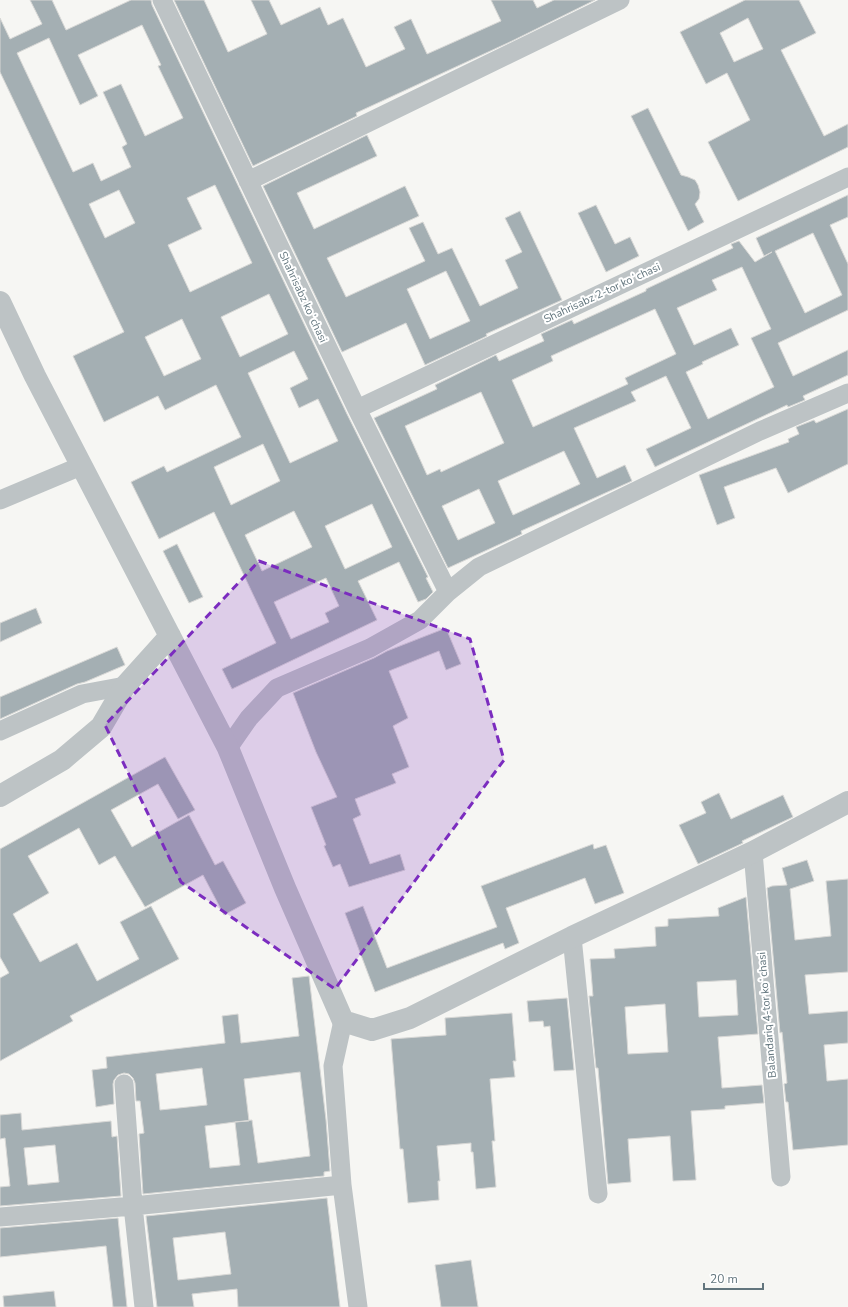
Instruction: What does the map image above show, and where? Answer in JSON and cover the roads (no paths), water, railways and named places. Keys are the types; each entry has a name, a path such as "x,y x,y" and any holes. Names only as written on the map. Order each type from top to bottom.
{"street":[{"name":"Shahrisabz koʻchasi","path":"162,0 357,409 448,592"},
{"path":"248,181 620,0"},
{"name":"Shahrisabz 2-tor koʻchasi","path":"357,409 848,177"},
{"path":"0,302 35,376 81,466 228,748 285,888 343,1021 333,1066 342,1185 358,1307"},
{"path":"228,748 250,718 277,688 370,648 420,620 448,592 479,567 760,431 848,393"},
{"path":"0,500 81,466"},
{"path":"0,796 62,760 101,727 126,686 170,636"},
{"path":"0,731 82,694 126,686"},
{"path":"343,1021 372,1030 410,1018 572,937 843,808"},
{"name":"Balandariq 4-tor koʻchasi","path":"753,852 781,1177"},
{"path":"572,937 598,1194"},
{"path":"124,1084 133,1206 144,1307"},
{"path":"0,1217 133,1206 342,1185"}]}
